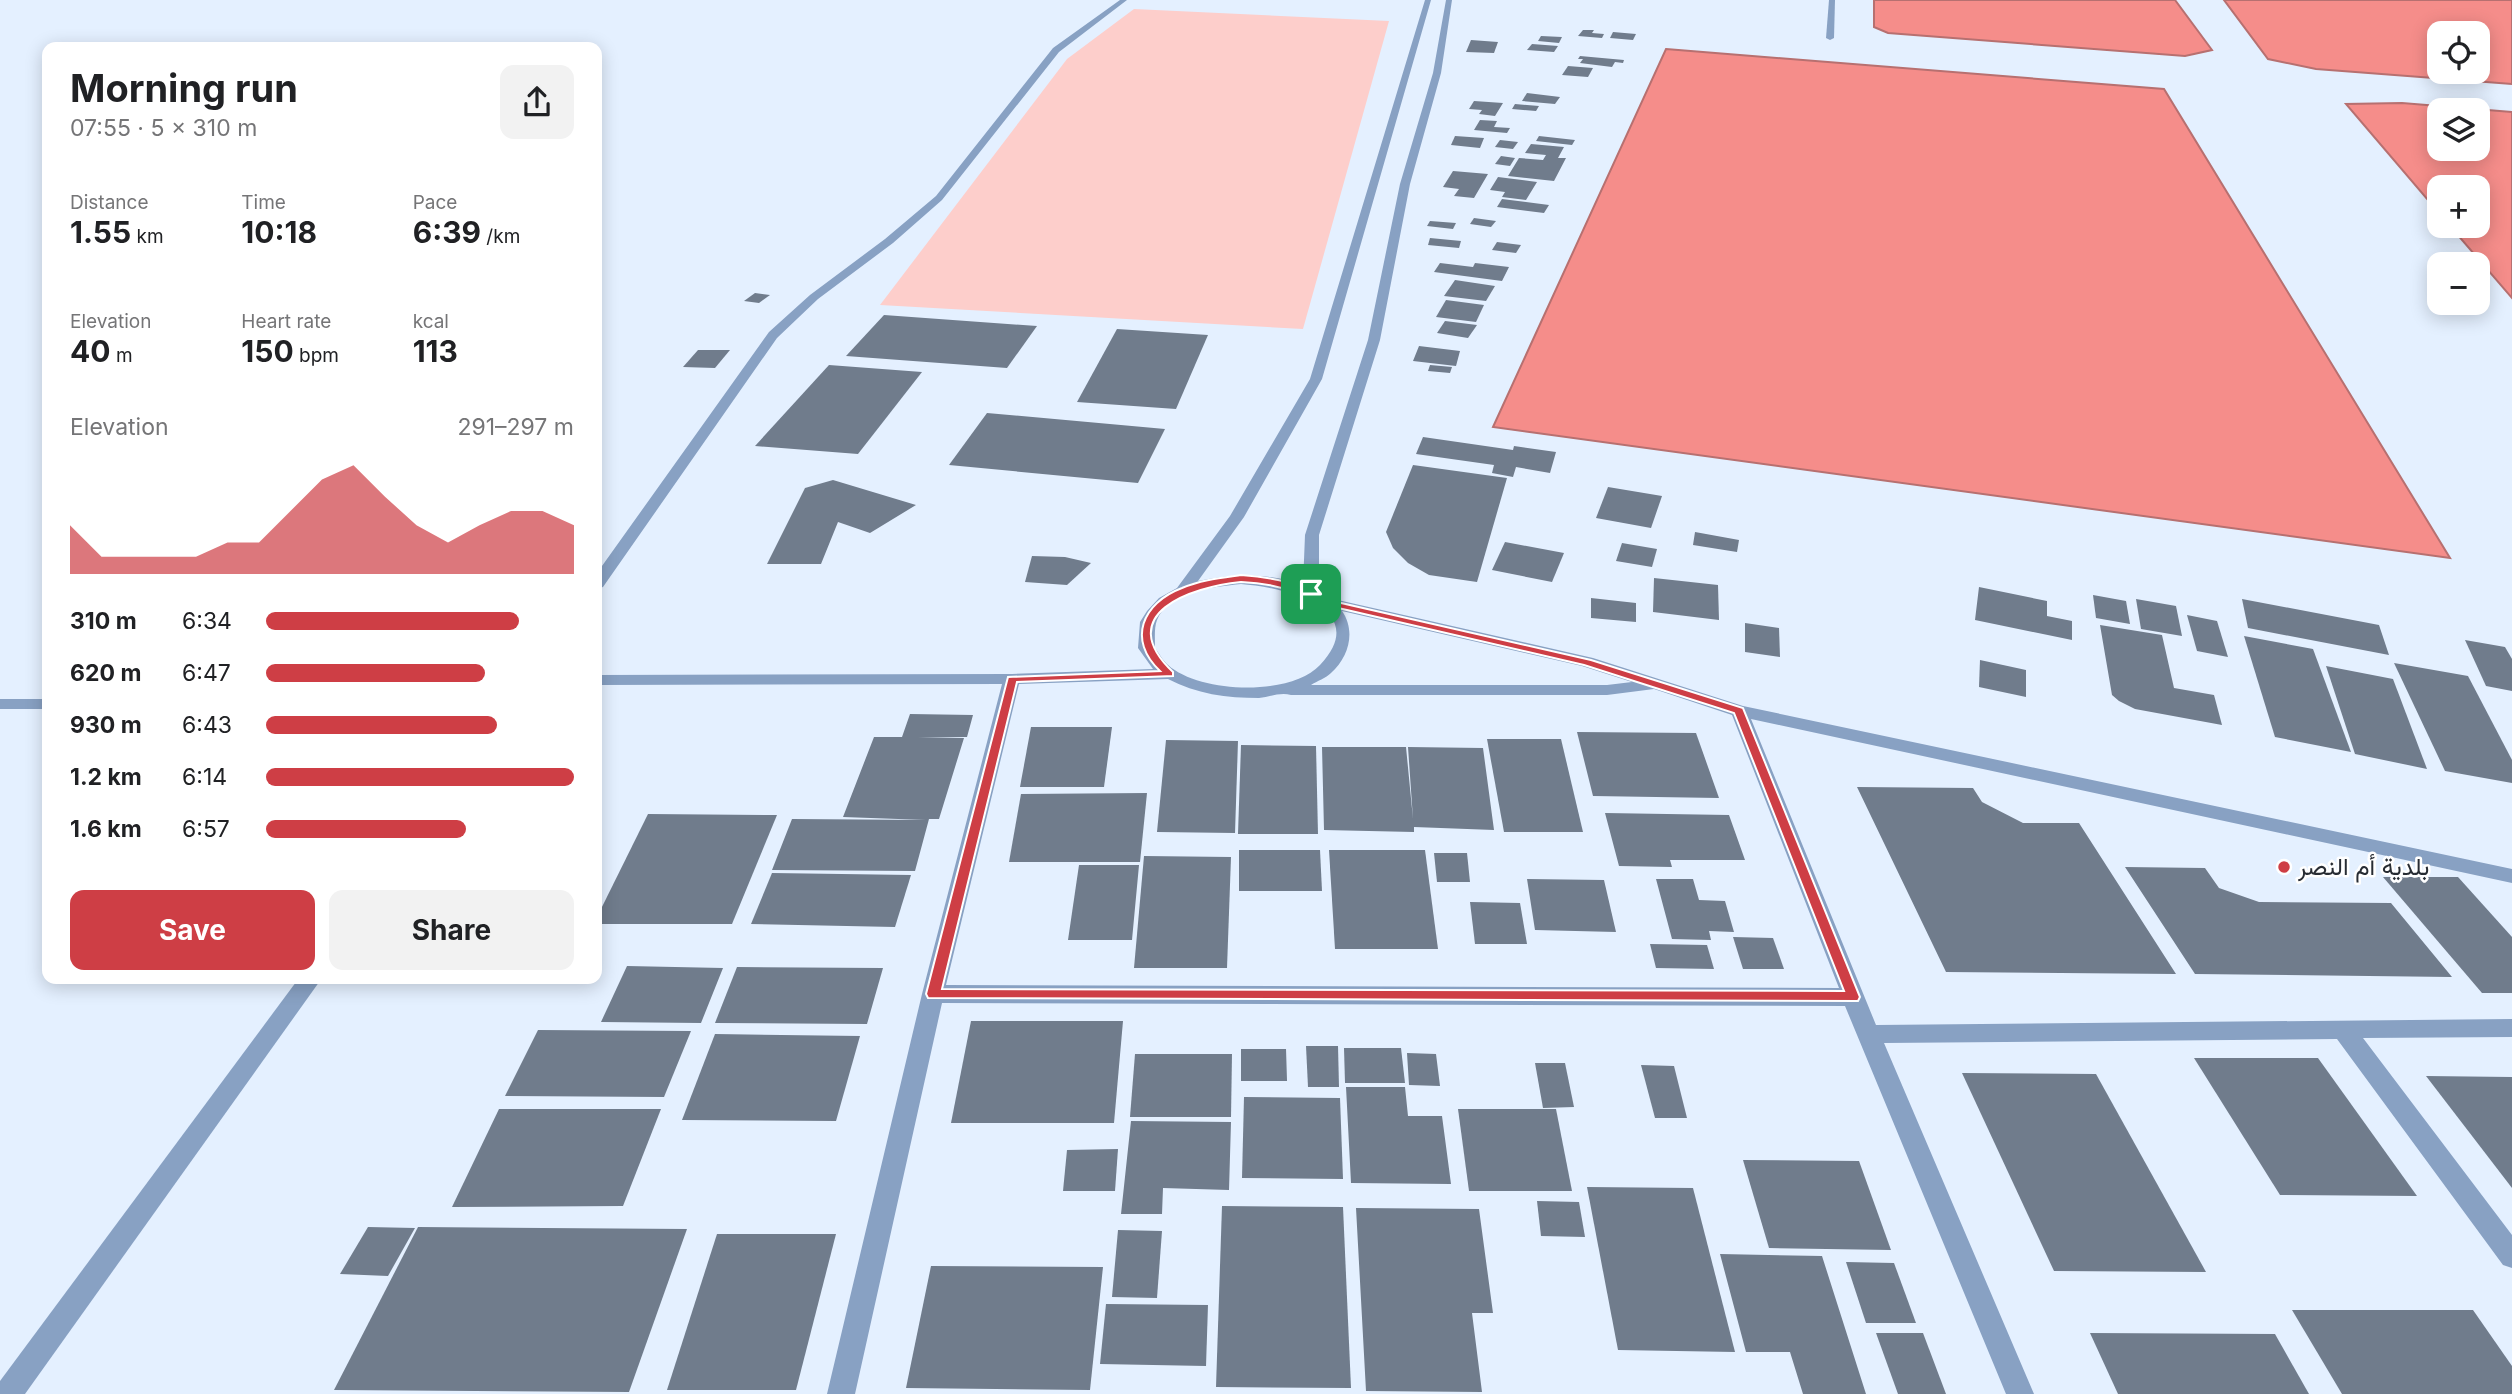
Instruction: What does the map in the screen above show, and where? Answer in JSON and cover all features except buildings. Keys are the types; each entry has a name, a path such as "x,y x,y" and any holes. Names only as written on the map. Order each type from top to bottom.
{"street":[{"path":"602,577 773,335 814,297 889,241 939,198 1056,50 1124,0"},
{"path":"1183,591 1237,517 1315,379 1427,0"},
{"path":"1278,690 1304,682 1325,669 1339,653 1344,635 1338,616 1318,598 1312,535 1374,340 1405,184 1437,73 1449,0"},
{"path":"1830,38 1832,0"},
{"path":"1657,685 1607,690 1278,690 1247,694 1216,691 1189,684 1169,674 1152,657 1145,640 1149,621 1161,605 1183,591 1210,582 1271,580 1318,598 1587,663 1657,685 1739,711 2512,876"},
{"path":"602,680 1012,679 1169,674"},
{"path":"841,1394 933,994 1012,679"},
{"path":"0,704 42,704"},
{"path":"1739,711 1853,997 1871,1034 2021,1394"},
{"path":"8,1394 307,984"},
{"path":"933,994 1853,997"},
{"path":"1871,1034 2512,1028"},
{"path":"2343,1029 2512,1256"}],"shaded area":[{"path":"1874,0 2175,0 2212,50 2185,56 1888,33 1874,27"},
{"path":"2224,0 2512,0 2512,84 2490,82 2490,21 2427,21 2427,77 2316,69 2268,59"},
{"path":"1134,9 1389,21 1303,329 880,305 1067,59"},
{"path":"1666,49 2164,89 2450,558 1493,427"},
{"path":"2346,104 2427,105 2427,161 2490,161 2490,110 2512,112 2512,298 2490,272 2490,252 2472,252 2460,238 2490,238 2490,175 2427,175 2427,199"}],"place":[{"name":"بلدية أم النصر","path":"2284,867"}],"route":[{"path":"1271,580 1311,594 1324,602 1587,663 1739,711 1853,997 933,994 1012,679 1169,674 1152,657 1145,640 1149,621 1161,605 1183,591 1210,582 1271,580"}]}
